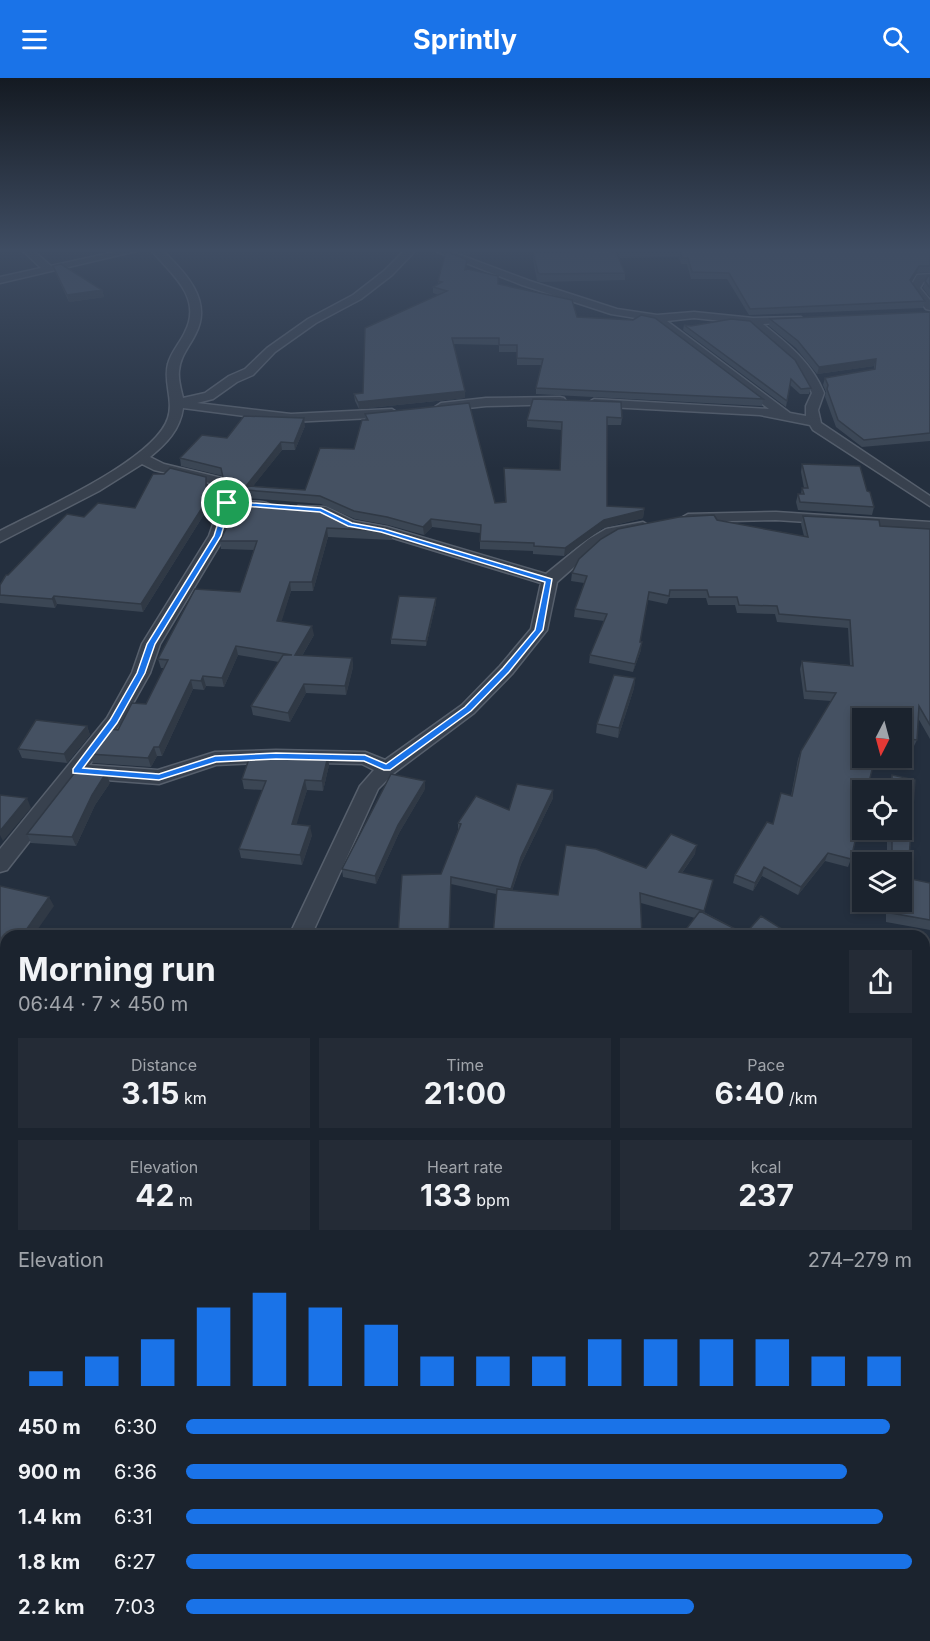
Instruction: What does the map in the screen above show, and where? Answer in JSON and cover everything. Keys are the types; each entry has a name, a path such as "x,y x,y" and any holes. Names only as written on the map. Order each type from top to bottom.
{"street":[{"path":"0,537 134,464 155,447 172,426 178,404 172,369 174,360 193,329 194,323"},
{"path":"178,404 209,396 233,379 249,372 271,350 309,323"},
{"path":"664,323 785,415"},
{"path":"755,323 820,380 818,393 812,406 814,423"},
{"path":"427,409 486,402 554,400 760,411 785,415 814,423 834,440 930,502"},
{"path":"178,404 291,418 403,411"},
{"path":"141,458 166,456 217,481 216,492 227,503 321,510 350,525 382,530 549,580"},
{"path":"0,864 114,721 141,673 151,644 217,536 227,503"},
{"path":"303,930 361,801 370,786 387,768 468,709 506,670 539,630 549,580 594,542 611,532 677,518 776,516 930,526"},
{"path":"76,771 159,777 215,759 276,756 365,758 387,768"}],"building":[{"path":"376,323 662,323 763,399 536,388 543,359 517,358 517,345 499,345 499,338 452,338 465,391 358,402 354,394 363,393 365,328"},
{"path":"708,323 752,323 795,360 811,388 801,389 791,379 787,401 684,325"},
{"path":"775,323 930,323 930,433 864,440 838,420 825,378 875,369 876,359 819,367 798,341"},
{"path":"533,399 621,402 622,418 607,417 607,506 644,508 644,510 604,520 565,548 534,546 534,543 480,541 481,525 431,519 423,527 354,511 320,496 246,490 248,486 305,490 320,448 354,449 362,420 368,420 365,414 469,403 495,503 506,502 504,468 560,470 562,422 527,420"},
{"path":"244,416 304,418 294,443 281,442 243,490 231,489 224,482 221,468 180,458 202,435 227,438"},
{"path":"802,464 860,466 874,507 800,502 798,494 804,494 802,488 808,488"},
{"path":"170,468 206,477 206,486 212,492 141,604 54,596 52,599 0,595 0,585 6,575 67,514 84,517 98,503 135,508 153,474 164,474"},
{"path":"239,502 316,508 344,522 391,531 327,528 312,582 290,582 277,621 312,626 295,655 352,658 345,686 304,684 288,713 251,706 283,655 292,655 236,646 222,678 203,676 201,681 191,680 159,747 154,747 148,758 90,754 110,729 118,730 132,703 146,704 168,660 158,659 195,589 240,592 257,541 220,541"},
{"path":"714,515 717,520 808,537 803,516 879,520 880,526 930,529 930,725 919,706 917,740 912,739 912,708 852,708 852,768 872,768 870,780 852,780 852,840 855,840 851,859 828,853 801,887 764,867 755,883 735,875 767,822 773,824 781,793 792,796 801,751 836,693 806,691 802,661 853,666 850,620 779,614 777,606 739,605 737,597 709,597 707,590 670,590 669,596 649,592 640,642 642,642 635,664 590,655 607,614 575,609 587,576 572,573 579,559 601,539 618,529 679,517"},
{"path":"399,596 436,598 426,641 391,639"},
{"path":"614,675 635,678 619,728 597,724"},
{"path":"36,720 87,726 64,754 18,749"},
{"path":"250,756 328,756 322,781 305,780 292,824 310,826 300,855 239,849 266,781 242,779"},
{"path":"76,771 106,773 92,795 72,837 27,834"},
{"path":"391,774 425,781 398,825 375,876 342,869"},
{"path":"892,775 915,780 912,819 912,780 892,780"},
{"path":"517,784 553,790 521,857 511,889 451,877 449,930 398,930 402,875 441,874 461,824 458,823 476,796 509,810"},
{"path":"0,795 27,798 0,831"},
{"path":"671,834 697,845 679,872 713,880 704,911 640,893 642,930 494,930 497,889 558,895 566,845 596,849 646,868"},
{"path":"892,840 910,840 909,852 892,852"},
{"path":"912,879 930,883 930,920 891,913 912,912"},
{"path":"0,886 49,897 26,930 0,930"},
{"path":"700,911 737,930 686,930"},
{"path":"761,916 783,930 749,930"}],"route":[{"path":"227,503 321,510 350,525 382,530 549,580 539,630 506,670 468,709 387,768 365,758 276,756 215,759 159,777 76,771 114,721 141,673 151,644 217,536 227,503"}]}
